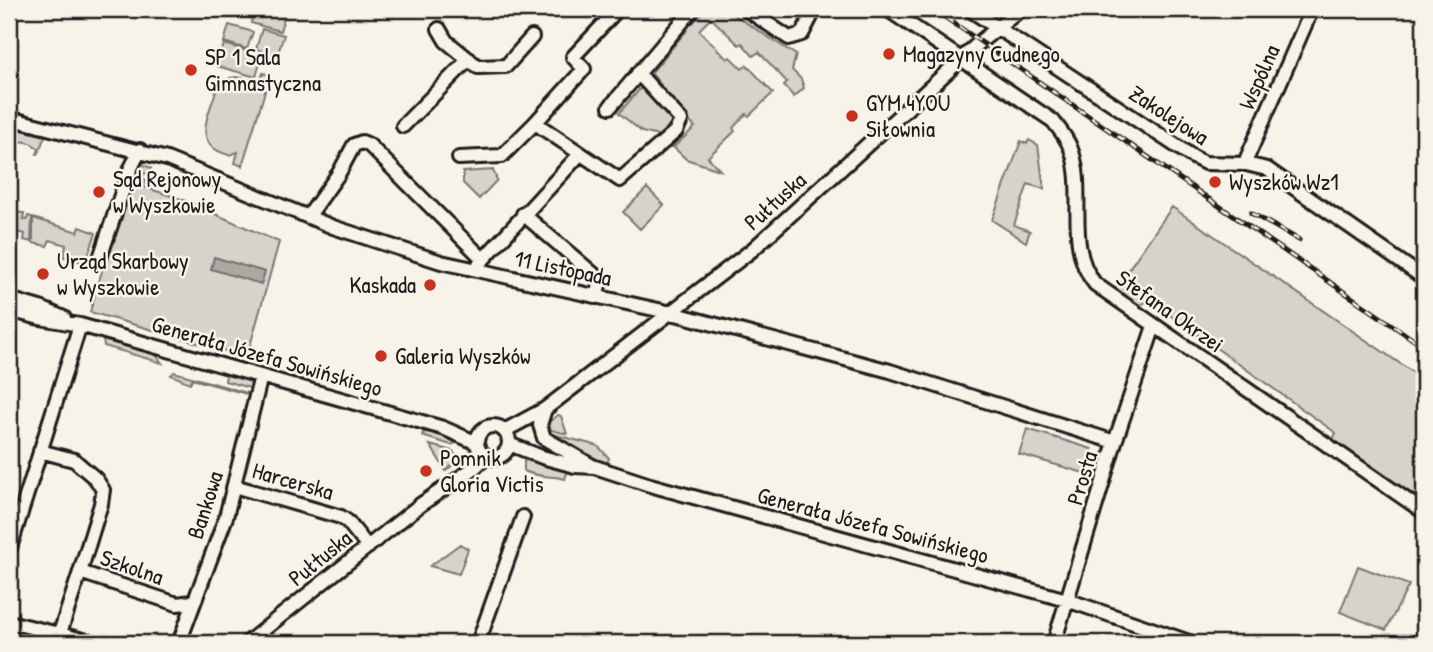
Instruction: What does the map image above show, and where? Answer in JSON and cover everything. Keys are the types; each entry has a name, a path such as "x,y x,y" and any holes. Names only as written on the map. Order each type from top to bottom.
{"street":[{"path":"459,158 502,156 584,69 573,57 618,9"},
{"path":"610,107 693,9"},
{"path":"746,9 789,38 802,34 815,9"},
{"name":"Stefana Okrzei","path":"887,9 1053,121 1066,138 1075,162 1082,265 1095,284 1424,512"},
{"name":"Zakolejowa","path":"969,9 1192,157 1205,163 1246,164 1267,169 1424,278"},
{"name":"Pułtuska","path":"507,439 752,250 962,58 1021,9"},
{"name":"Wspólna","path":"1246,164 1312,9"},
{"path":"439,29 446,40 478,67 506,66 532,37"},
{"path":"403,126 469,59"},
{"path":"535,123 620,180 680,126 680,116 638,73"},
{"name":"11 Listopada","path":"9,118 140,150 203,172 308,217 403,251 474,271 672,313 890,372 1115,442"},
{"path":"308,217 339,173 354,145 362,142 369,145 482,258"},
{"path":"101,255 128,174 140,150"},
{"path":"474,271 482,258 580,153"},
{"path":"523,214 597,277 600,282 596,296"},
{"name":"Generała Józefa Sowińskiego","path":"9,299 43,309 80,325"},
{"name":"Generała Józefa Sowińskiego","path":"9,310 80,325 443,428 500,457 542,457"},
{"path":"9,551 80,325"},
{"name":"Prosta","path":"1054,643 1115,442 1154,326"},
{"name":"Bankowa","path":"179,643 192,602 226,517 261,376"},
{"path":"545,410 540,425 544,438 594,467"},
{"path":"481,446 492,426 507,439 504,453 500,457"},
{"name":"Generała Józefa Sowińskiego","path":"507,439 542,457 575,466 594,467 748,513 1067,600 1192,643"},
{"name":"Pułtuska","path":"247,643 454,481 481,446"},
{"path":"40,451 74,460 96,479 103,491 102,504 80,572"},
{"name":"Harcerska","path":"234,486 341,517 368,547"},
{"path":"478,643 523,517"},
{"name":"Szkolna","path":"60,633 80,572 177,604 192,602"},
{"path":"9,622 96,643"}],"shaded area":[{"path":"254,9 285,14 280,31 251,23"},
{"path":"705,9 725,9 796,55 792,70 801,79 804,88 794,97 784,86 787,82 759,52 753,56 742,43 739,45 711,18 699,30 727,59 730,57 742,69 747,65 773,93 749,116 746,114 733,128 735,131 708,157 720,170 686,159 668,142 675,146 695,127 658,89 661,85 651,73 687,30 682,25 687,20 693,23"},
{"path":"229,25 253,32 247,49 224,42"},
{"path":"262,29 284,35 277,56 256,49"},
{"path":"224,44 262,55 256,77 217,66"},
{"path":"263,73 270,75 242,166 235,163 238,152 229,155 210,144 206,137 207,118 221,83 237,77 248,80 258,88"},
{"path":"645,83 678,117 675,127 671,124 658,136 642,132 619,113"},
{"path":"9,127 45,136 38,154 39,149 32,144 21,141 9,144"},
{"path":"1029,140 1038,145 1044,189 1028,184 1014,225 1030,231 1026,242 992,220 1021,141 1027,144"},
{"path":"138,162 151,168 149,174 144,173 144,187 181,199 279,242 247,357 90,312 124,195"},
{"path":"493,170 497,180 479,199 463,183 463,172"},
{"path":"647,188 664,205 640,229 623,212"},
{"path":"1172,207 1424,380 1424,507 1331,444 1336,433 1150,301 1139,305 1114,290"},
{"path":"9,212 24,213 23,219 27,220 28,216 32,217 31,242 24,240 25,234 9,230"},
{"path":"33,218 78,232 80,227 96,233 85,263 64,257 66,245 50,240 47,246 33,243"},
{"path":"214,257 265,272 261,284 211,269"},
{"path":"103,340 156,355 162,363 104,346"},
{"path":"174,372 251,394 192,379 190,383 171,375"},
{"path":"226,375 248,378 253,389 225,381"},
{"path":"558,415 561,416 567,434 551,430 549,422"},
{"path":"1027,429 1092,449 1084,473 1019,454"},
{"path":"423,432 457,438 456,443 451,445 422,436"},
{"path":"549,433 598,446 609,458 607,464 550,436"},
{"path":"430,445 453,451 458,460 446,471"},
{"path":"524,460 568,470 565,479 524,471"},
{"path":"460,544 468,549 459,574 430,566"},
{"path":"1358,566 1409,585 1386,630 1340,612"}],"railway":[{"path":"933,9 1424,347"},
{"path":"1251,213 1299,240"}],"place":[{"name":"Magazyny Cudnego","path":"889,54"},
{"name":"SP 1 Sala Gimnastyczna","path":"191,70"},
{"name":"GYM 4YOU Siłownia","path":"852,116"},
{"name":"Wyszków Wz1","path":"1215,182"},
{"name":"Sąd Rejonowy w Wyszkowie","path":"99,192"},
{"name":"Urząd Skarbowy w Wyszkowie","path":"43,274"},
{"name":"Kaskada","path":"430,285"},
{"name":"Galeria Wyszków","path":"381,356"},
{"name":"Pomnik Gloria Victis","path":"426,471"}]}
